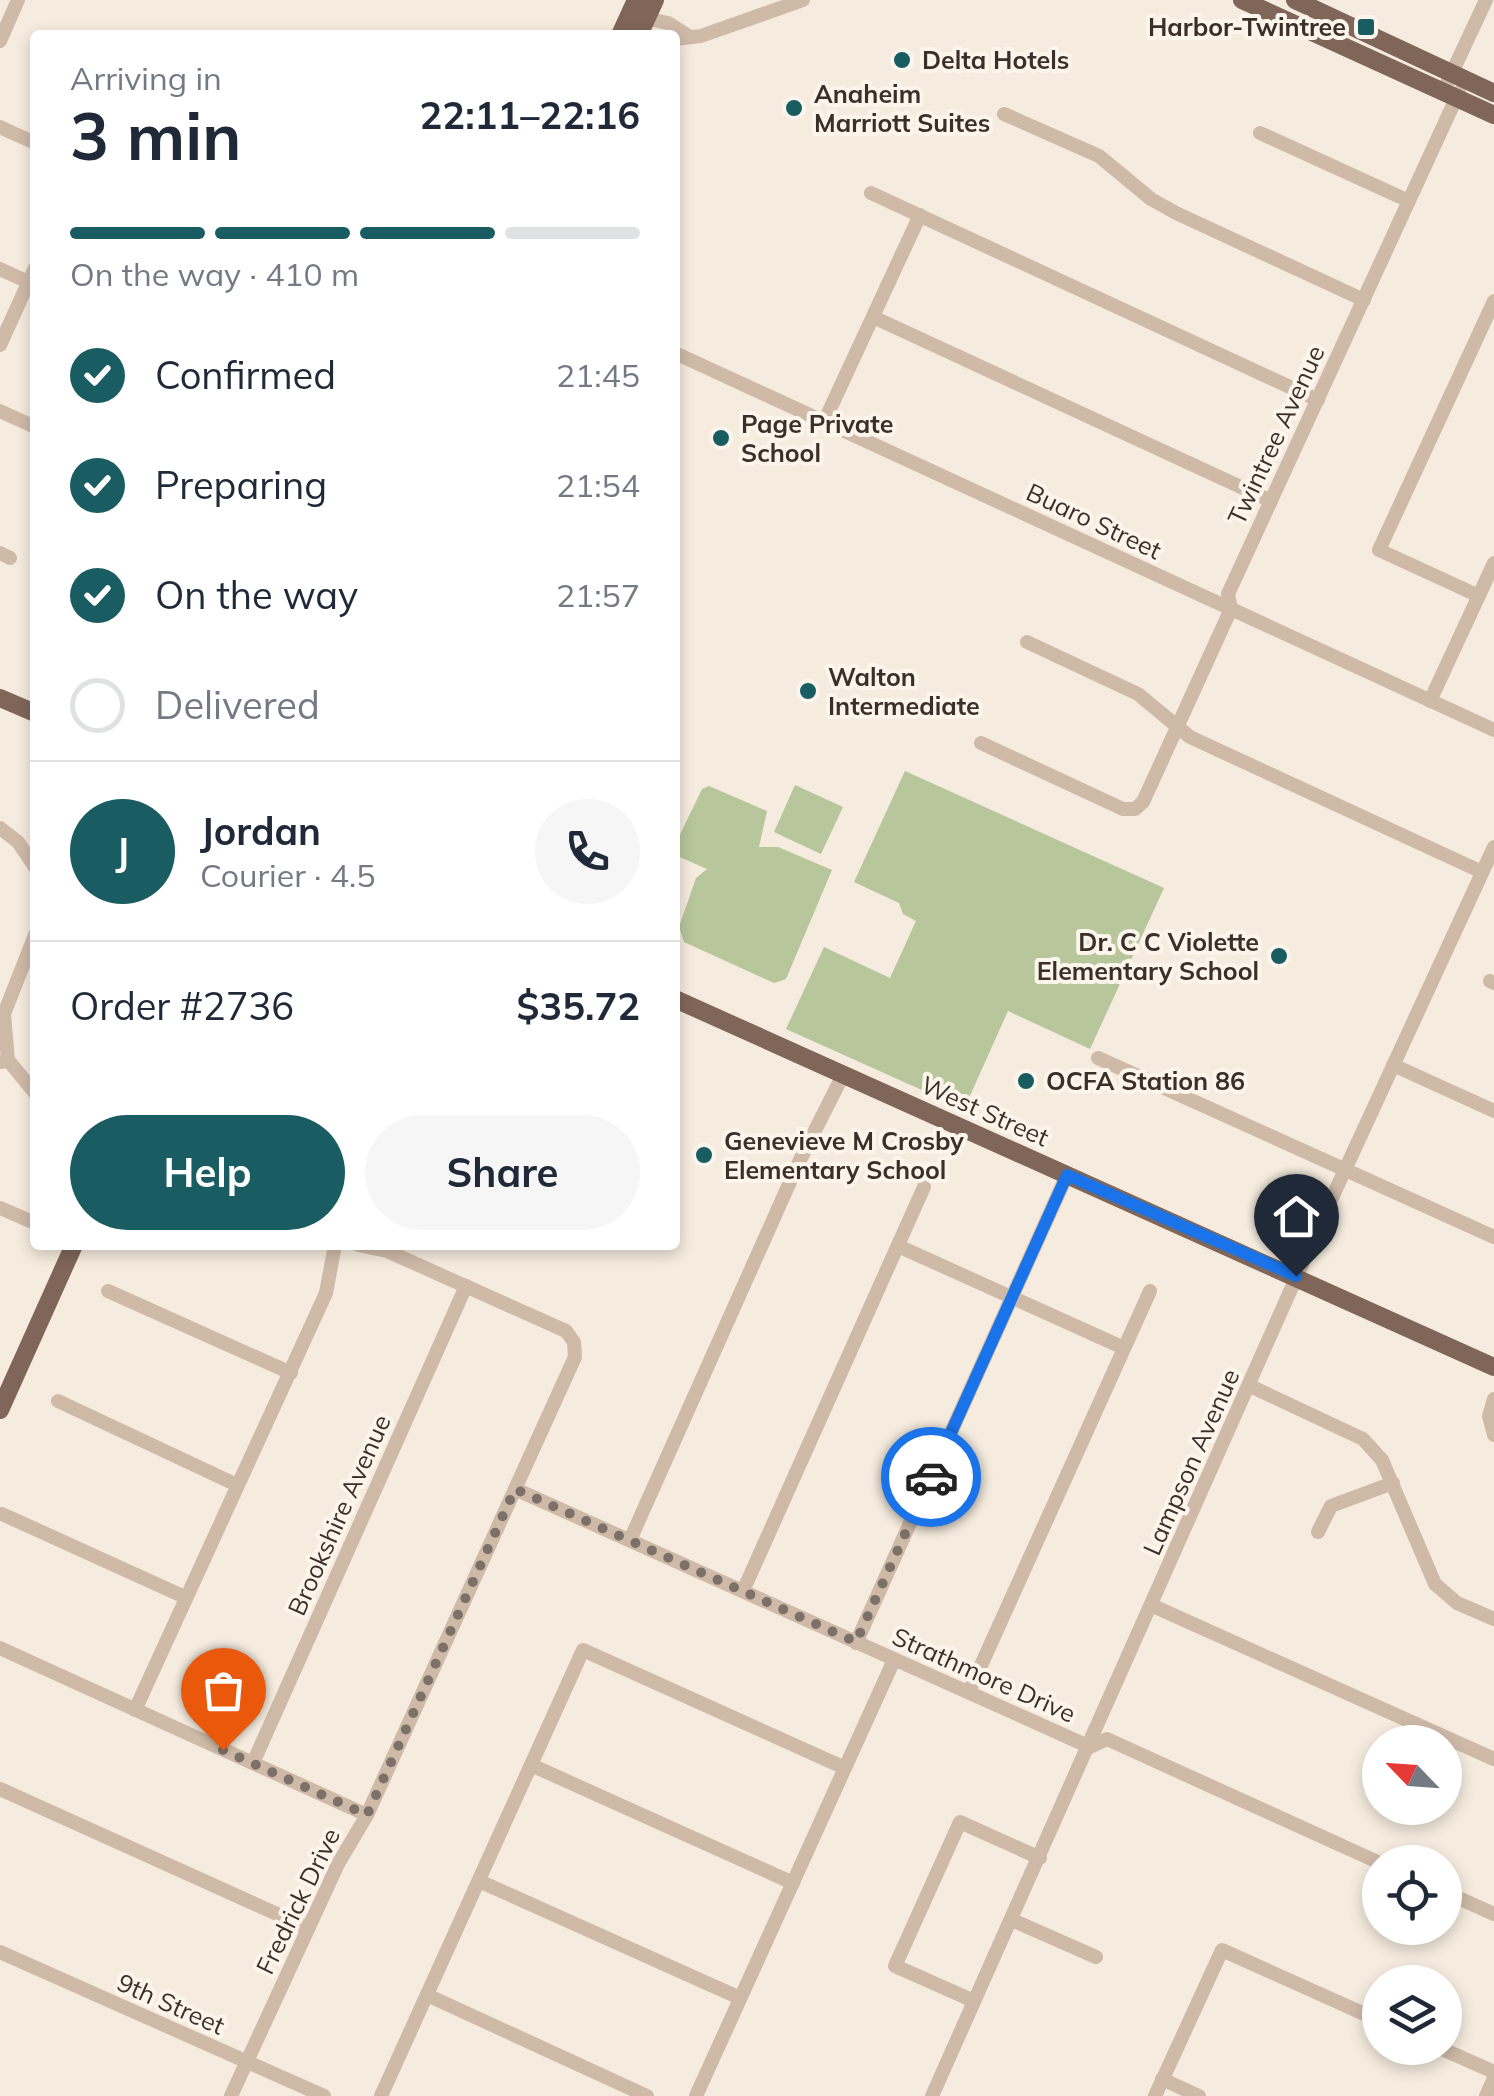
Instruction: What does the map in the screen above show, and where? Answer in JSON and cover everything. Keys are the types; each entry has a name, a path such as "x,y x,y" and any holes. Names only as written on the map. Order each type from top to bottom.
{"main road":[{"path":"638,17 655,0"},
{"path":"1295,0 1494,92"},
{"path":"1244,1 1494,115"},
{"path":"0,698 30,711"},
{"name":"West Street","path":"680,1001 1494,1367"},
{"path":"0,1410 72,1250"}],"street":[{"path":"0,41 18,0"},
{"path":"682,38 804,0"},
{"name":"Twintree Avenue","path":"980,743 1123,808 1135,809 1143,802 1231,609 1228,594 1409,201 1486,0"},
{"path":"638,17 668,23 675,30"},
{"path":"1004,114 1099,156 1151,199 1176,212 1364,300"},
{"path":"0,126 30,141"},
{"path":"1260,133 1409,201"},
{"path":"871,194 1318,400"},
{"path":"824,422 920,215"},
{"path":"0,269 30,277"},
{"path":"0,345 30,284"},
{"path":"1479,596 1380,550 1494,301"},
{"path":"873,317 1271,501"},
{"name":"Buaro Street","path":"680,355 1494,730"},
{"path":"0,411 30,425"},
{"path":"1430,701 1494,563"},
{"path":"1026,642 1138,694 1178,728 1482,872"},
{"path":"0,828 18,842 30,860"},
{"name":"Lampson Avenue","path":"932,2096 1296,1276 1494,847"},
{"path":"29,967 4,1014 4,1061 30,1087"},
{"path":"1098,1058 1494,1237"},
{"path":"1393,1065 1494,1111"},
{"path":"630,1540 798,1164 843,1075"},
{"path":"856,1642 1067,1175"},
{"path":"743,1591 924,1187"},
{"path":"0,1208 30,1221"},
{"path":"898,1246 1010,1300 1124,1348"},
{"path":"135,1710 326,1294 334,1250"},
{"path":"382,1250 466,1286"},
{"name":"Fredrick Drive","path":"231,2096 308,1928 367,1815 574,1357 574,1342 566,1331 466,1286"},
{"name":"Brookshire Avenue","path":"252,1763 466,1286"},
{"path":"108,1291 291,1372"},
{"path":"969,1692 1150,1291"},
{"path":"1250,1386 1364,1439 1382,1460 1393,1482 1435,1584 1457,1602 1494,1620"},
{"path":"1494,1399 1488,1416 1494,1434"},
{"path":"58,1401 237,1484"},
{"path":"1318,1532 1331,1506 1393,1482"},
{"name":"Strathmore Drive","path":"515,1489 1090,1747 1107,1739 1362,1854"},
{"path":"2,1514 185,1597"},
{"path":"1152,1606 1494,1760"},
{"path":"0,1648 367,1815"},
{"path":"381,2096 584,1650 845,1768"},
{"path":"696,2096 894,1660"},
{"path":"531,1765 793,1882"},
{"path":"0,1789 308,1928"},
{"path":"974,2002 895,1966 960,1822 1040,1858"},
{"path":"479,1881 740,1998"},
{"path":"1462,1900 1494,1914"},
{"path":"1012,1920 1096,1958"},
{"path":"1155,2096 1222,1950 1362,2013"},
{"name":"9th Street","path":"0,1952 324,2096"},
{"path":"427,1995 648,2096"},
{"path":"1462,2059 1494,2075 1486,2096"},
{"path":"1162,2079 1199,2096"}],"green space":[{"path":"905,771 1164,888 1090,1049 1008,1011 964,1109 786,1029 824,947 890,978 916,921 903,914 899,903 854,882"},
{"path":"795,785 843,807 821,854 774,832"},
{"path":"709,786 767,811 759,847 778,847 832,870 786,979 774,983 684,942 680,924 696,878 707,869 680,857 680,835 702,789"}],"way so far":[{"path":"223,1750 367,1815 515,1489 856,1642 931,1477"}],"place":[{"name":"Harbor-Twintree","path":"1366,27"},
{"name":"Delta Hotels","path":"902,60"},
{"name":"Anaheim Marriott Suites","path":"794,108"},
{"name":"Page Private School","path":"721,438"},
{"name":"Walton Intermediate","path":"808,691"},
{"name":"Dr. C C Violette Elementary School","path":"1279,956"},
{"name":"OCFA Station 86","path":"1026,1081"},
{"name":"Genevieve M Crosby Elementary School","path":"704,1155"}],"route":[{"path":"931,1477 1067,1175 1296,1276"}]}
